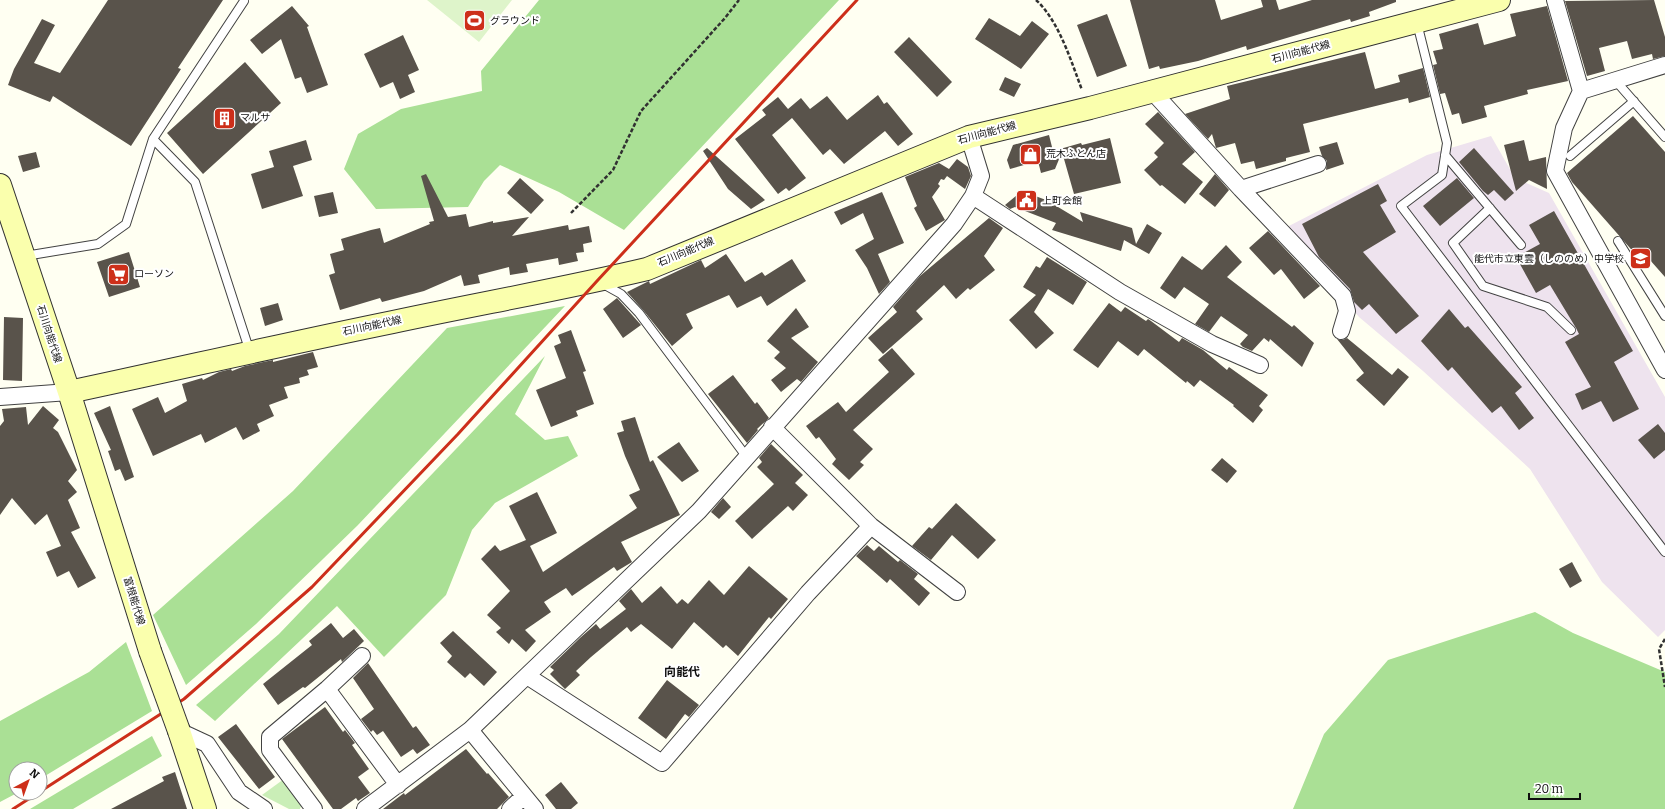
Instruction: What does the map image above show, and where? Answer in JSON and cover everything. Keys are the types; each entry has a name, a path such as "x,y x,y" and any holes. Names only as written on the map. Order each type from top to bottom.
{"main road":[{"name":"石川向能代線","path":"0,185 69,392 530,293 597,281 647,269 969,136 1090,108 1499,0"},
{"name":"富根能代線","path":"69,392 150,651 205,809"}],"street":[{"path":"1556,0 1581,91 1564,128 1555,170 1661,351 1665,370"},
{"path":"1581,91 1665,65"},
{"path":"1152,91 1241,189 1343,296 1347,311 1341,331"},
{"path":"365,809 470,730 698,511 954,224 973,196 981,176 969,136"},
{"path":"1241,189 1318,164"},
{"path":"973,196 1120,292 1212,344 1260,365"},
{"path":"0,397 69,392"},
{"path":"772,427 871,526 957,592"},
{"path":"527,676 662,763 808,593 871,526"},
{"path":"314,809 270,750 270,737 327,690 362,656"},
{"path":"327,690 398,785"},
{"path":"470,730 535,809"},
{"path":"179,731 207,744 239,792 264,809"},
{"path":"510,809 524,796"}],"lane":[{"path":"24,256 98,244 126,224 153,139 244,1"},
{"path":"1417,22 1447,143 1442,175 1402,206 1665,552"},
{"path":"1615,80 1665,137"},
{"path":"1570,156 1634,101"},
{"path":"153,139 195,182 250,353"},
{"path":"1445,155 1521,245"},
{"path":"1490,208 1453,243 1484,286 1547,306 1571,330"},
{"path":"1618,241 1665,316"},
{"path":"597,281 621,294 639,313 746,456"}],"path":[{"path":"572,213 613,170 642,111 726,18 739,0"},
{"path":"1036,0 1043,6 1063,41 1090,108"},
{"path":"1665,639 1659,648 1665,687"}],"shaded area":[{"path":"1491,136 1515,178 1549,193 1665,397 1665,630 1658,637 1602,582 1530,469 1423,371 1359,317 1285,228 1427,155"}],"green space":[{"name":"グラウンド","path":"427,0 512,0 479,42"},
{"path":"539,0 839,0 624,230 559,192 500,165 484,181 468,207 376,209 344,169 358,134 401,109 482,91 481,71"},
{"path":"565,306 358,525 256,624 186,685 153,615 293,491 447,328"},
{"path":"545,356 515,414 545,440 568,436 578,456 495,503 472,530 446,595 384,657 337,606 215,721 196,705 279,634"},
{"path":"1535,612 1573,633 1665,672 1665,809 1293,809 1324,734 1388,660"},
{"path":"126,642 152,711 48,774 48,761 8,761 8,798 0,802 0,721 89,672"},
{"path":"152,736 162,756 73,809 30,809 43,801 48,801 48,798"},
{"path":"284,779 302,803 300,809 289,809 262,795"}],"building":[{"path":"108,0 223,0 178,68 181,69 131,146 53,96 50,102 8,85 14,69 42,19 55,25 34,63 60,73"},
{"path":"1130,0 1215,0 1221,20 1263,7 1261,0 1276,0 1279,10 1312,0 1396,0 1396,2 1369,12 1370,16 1351,22 1350,19 1247,50 1246,46 1198,61 1160,69 1159,66 1149,69"},
{"path":"1654,0 1665,37 1665,56 1653,59 1652,54 1632,59 1627,41 1599,48 1605,71 1587,76 1565,1"},
{"path":"292,6 309,26 307,27 328,85 307,93 301,77 295,79 281,39 262,54 250,40"},
{"path":"1547,6 1568,81 1527,90 1528,94 1484,106 1487,117 1462,124 1459,113 1452,115 1445,93 1440,94 1433,65 1437,64 1433,51 1443,49 1439,34 1478,23 1484,45 1516,36 1510,14"},
{"path":"1107,14 1127,66 1097,77 1077,25"},
{"path":"989,18 1020,36 1032,21 1049,34 1021,69 975,39"},
{"path":"403,35 419,70 408,75 415,92 400,99 393,82 380,88 364,54"},
{"path":"909,37 952,82 937,97 894,52"},
{"path":"1365,52 1375,89 1400,82 1398,75 1423,68 1430,97 1409,103 1408,98 1303,124 1310,152 1286,158 1286,161 1256,169 1254,161 1241,164 1235,143 1216,148 1212,134 1208,139 1185,114 1230,99 1227,86"},
{"name":"マルサ","path":"245,62 281,103 203,174 167,133"},
{"path":"1005,77 1021,84 1014,97 999,90"},
{"path":"878,95 884,104 887,102 913,134 898,146 885,131 844,164 830,149 823,155 792,118 772,135 806,178 789,191 786,188 778,194 735,139 766,115 762,110 778,97 788,109 801,98 810,109 827,96 847,120"},
{"path":"1158,112 1195,152 1182,164 1203,182 1185,204 1162,185 1160,186 1144,170 1158,157 1154,153 1164,143 1145,124"},
{"path":"1633,116 1665,152 1665,277 1642,251 1637,256 1572,182 1567,173"},
{"path":"1049,135 1053,151 1081,143 1082,145 1110,138 1121,183 1074,194 1062,152 1055,169 1041,173 1038,161 1010,169 1007,160 1013,145"},
{"path":"306,140 312,160 293,166 303,196 262,209 251,174 274,167 269,151"},
{"path":"1524,140 1529,161 1546,157 1547,189 1529,180 1516,191 1504,145"},
{"path":"1337,142 1344,164 1326,170 1327,161 1322,156 1319,147"},
{"path":"707,148 765,200 751,209 728,189 703,151"},
{"path":"1474,148 1514,193 1505,201 1494,190 1488,195 1483,191 1459,162"},
{"path":"36,152 40,167 23,172 18,156"},
{"path":"957,159 968,167 971,176 965,189 947,176 944,180 941,179 938,184 940,186 932,197 945,220 926,231 914,208 917,206 905,177 939,163 949,169"},
{"path":"426,174 448,217 466,214 469,227 493,221 493,223 529,217 512,236 568,225 569,230 589,226 592,242 583,244 584,252 576,253 578,261 559,265 558,258 526,264 528,272 510,275 509,267 478,275 480,283 464,286 461,275 424,291 382,302 380,298 340,310 329,275 335,273 330,254 344,250 341,239 380,228 384,243 434,221 421,176"},
{"path":"1215,174 1229,190 1215,207 1199,194"},
{"path":"520,178 544,200 531,214 507,193"},
{"path":"1457,178 1474,198 1440,226 1423,206"},
{"path":"1378,184 1387,201 1380,205 1396,232 1363,252 1419,316 1396,334 1369,304 1362,310 1354,302 1350,289 1319,257 1302,224"},
{"path":"1022,191 1046,200 1042,201 1053,204 1083,222 1080,212 1132,228 1136,244 1147,224 1162,233 1149,254 1124,240 1121,251 1052,230 1056,223 1015,207 1010,209 1005,205"},
{"path":"333,192 338,213 319,217 314,196"},
{"path":"882,192 904,243 878,254 890,282 879,294 867,268 855,250 874,239 863,213 841,225 834,212"},
{"path":"1554,211 1633,351 1614,362 1639,409 1613,422 1601,401 1582,410 1575,394 1591,387 1565,342 1579,334 1550,285 1536,293 1516,257 1540,244 1529,225"},
{"path":"989,218 1003,228 984,256 995,270 970,290 968,288 956,299 944,285 916,311 923,319 883,354 868,338 897,312 893,307 920,276"},
{"path":"1268,231 1320,286 1304,299 1281,269 1274,275 1249,248"},
{"path":"1226,245 1242,262 1227,277 1292,327 1294,325 1314,343 1302,367 1270,339 1269,342 1264,338 1252,351 1243,347 1240,344 1248,335 1221,316 1209,332 1195,324 1209,304 1184,287 1175,299 1160,288 1182,256 1202,270"},
{"name":"ローソン","path":"129,252 140,287 109,297 97,262"},
{"path":"726,254 745,282 762,272 765,276 792,259 806,281 767,306 761,296 737,308 729,295 686,314 693,328 672,346 627,292 649,281 650,284 701,260 705,268"},
{"path":"1047,257 1087,282 1073,305 1048,289 1034,312 1054,333 1036,349 1009,320 1036,295 1023,287 1036,266 1040,268"},
{"path":"617,298 641,325 623,338 603,309"},
{"path":"278,303 283,320 265,326 260,308"},
{"path":"1109,303 1121,312 1125,307 1146,321 1148,319 1179,342 1182,338 1203,350 1227,370 1229,367 1268,395 1259,406 1263,410 1253,423 1233,406 1234,405 1200,380 1194,387 1187,381 1186,383 1144,349 1138,356 1118,341 1098,368 1073,350"},
{"path":"796,308 809,327 791,338 818,362 801,382 797,379 781,392 771,380 786,368 774,358 780,352 767,341"},
{"path":"1449,309 1465,328 1468,326 1522,387 1515,393 1534,418 1519,430 1501,406 1492,413 1452,367 1448,371 1421,341"},
{"path":"4,317 23,318 22,381 3,380"},
{"path":"571,330 586,371 583,372 594,404 576,411 578,416 551,427 536,390 566,378 554,346 561,343 558,335"},
{"path":"1347,338 1392,375 1398,368 1409,377 1384,406 1356,380 1364,373 1337,339 1343,340"},
{"path":"892,348 915,374 853,430 873,449 860,462 864,465 849,480 832,464 836,459 819,437 816,439 806,426 838,402 846,412 889,372 878,360"},
{"path":"313,352 318,367 307,370 309,375 299,378 300,383 284,387 288,398 269,405 274,416 257,424 260,431 243,440 236,427 205,443 201,434 153,456 132,409 158,397 165,413 187,401 182,384 202,378 203,380 219,372 231,369 232,371 245,366 273,360 273,362"},
{"path":"733,375 755,404 757,402 769,418 757,429 758,430 747,443 708,394"},
{"path":"43,406 59,420 53,428 58,432 77,470 68,481 77,492 68,500 80,528 71,532 96,578 78,588 69,571 57,577 46,552 61,546 47,514 35,525 12,498 0,515 0,426 4,421 2,409 26,407 28,425"},
{"path":"110,406 134,477 125,481 120,469 115,471 108,451 111,450 94,413"},
{"path":"635,417 650,462 653,460 680,515 621,542 632,562 617,571 614,567 572,596 566,588 544,602 551,612 525,630 536,641 526,652 512,639 509,644 496,632 501,628 487,615 510,591 481,559 495,545 500,551 526,540 509,506 537,492 557,533 530,546 543,572 637,508 629,495 640,490 617,433 624,431 621,421"},
{"path":"1658,424 1665,433 1665,450 1654,459 1638,440"},
{"path":"679,442 699,471 682,482 657,457"},
{"path":"771,444 803,475 795,483 808,495 793,511 788,506 752,539 735,521 774,484 757,467 762,462 759,458"},
{"path":"1222,458 1237,471 1227,483 1211,470"},
{"path":"723,498 731,507 719,519 711,512"},
{"path":"956,503 996,540 978,559 952,535 931,560 912,546 929,527 932,529"},
{"path":"867,545 874,551 879,546 898,562 900,560 918,574 914,579 930,593 919,606 890,579 887,583 856,556"},
{"path":"1572,562 1582,581 1570,588 1559,569"},
{"path":"749,566 788,599 771,619 769,617 738,656 726,645 723,648 694,622 672,649 641,624 631,632 627,627 591,657 576,671 580,675 565,689 550,674 554,670 550,667 596,624 600,629 626,609 619,601 631,589 642,603 661,586 677,604 682,599 688,604 709,580 724,595"},
{"path":"331,623 343,638 354,629 364,641 342,662 341,659 305,688 303,687 278,705 263,684 312,645 309,641"},
{"path":"453,631 497,672 484,686 470,673 465,678 447,662 452,656 440,643"},
{"path":"368,663 413,728 416,726 430,745 417,754 413,749 401,757 383,731 377,735 373,730 371,732 361,719 374,709 353,678"},
{"path":"667,680 699,705 689,717 685,714 666,739 638,718"},
{"path":"325,707 343,732 345,730 355,743 352,745 369,769 358,777 370,793 358,801 356,798 341,809 333,809 282,739"},
{"path":"236,724 275,777 259,789 218,737"},
{"path":"466,749 509,797 497,809 383,809 404,793 405,795"},
{"path":"175,772 187,809 111,809 164,781 162,777"},
{"path":"561,782 578,803 571,809 556,809 545,795"}],"railway":[{"path":"13,809 184,699 312,587 458,434 597,281 857,0"}],"place":[{"name":"グラウンド","path":"475,21"},
{"name":"マルサ","path":"224,118"},
{"name":"荒木ふとん店","path":"1030,154"},
{"name":"上町会館","path":"1027,201"},
{"name":"能代市立東雲（しののめ）中学校","path":"1640,259"},
{"name":"ローソン","path":"119,274"}],"district":[{"name":"向能代","path":"682,672"}]}
